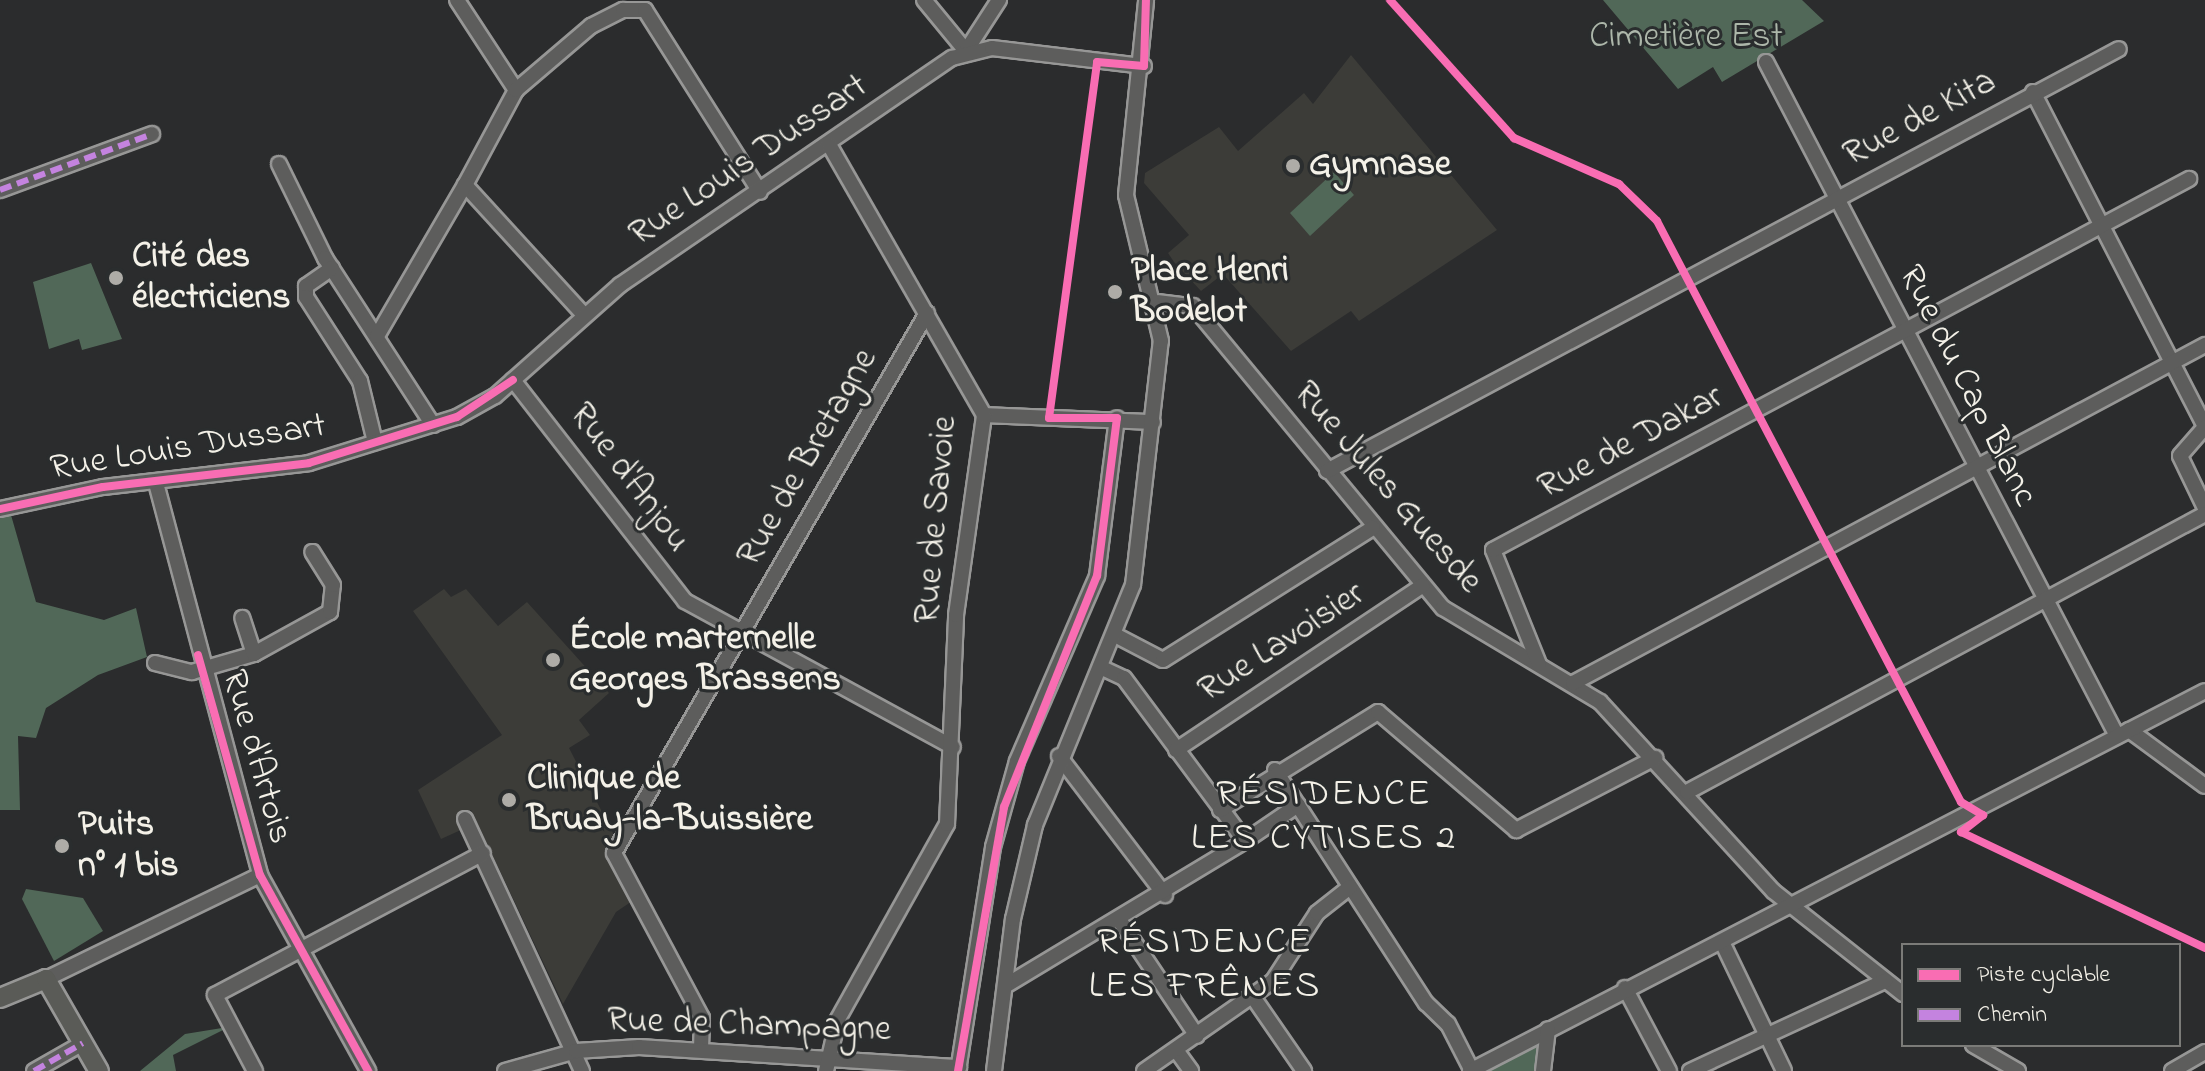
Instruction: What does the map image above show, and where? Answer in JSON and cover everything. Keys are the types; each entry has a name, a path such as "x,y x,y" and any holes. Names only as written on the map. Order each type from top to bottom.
{"main road":[{"path":"0,998 46,979 99,1071"}],"street":[{"path":"457,0 516,90"},
{"path":"924,0 966,51 1144,66"},
{"path":"966,51 999,0"},
{"path":"994,1071 1024,868 1059,756 1115,635 1133,585 1153,422 1158,302 1126,195 1144,66 1146,0"},
{"path":"377,336 516,90 541,63 623,10 654,18 760,192"},
{"path":"942,24 952,58"},
{"name":"Rue de Kita","path":"1327,471 2033,92 2119,49"},
{"name":"Rue Louis Dussart","path":"0,509 156,483 284,467 433,425 476,408 513,380 584,315 966,51"},
{"name":"Rue du Cap Blanc","path":"1766,62 2046,602 2123,733"},
{"path":"2033,92 2205,426 2180,456 2205,508"},
{"path":"0,190 152,134"},
{"name":"Rue de Savoie","path":"828,1063 838,1019 947,824 953,747 956,615 984,415 829,144"},
{"path":"279,164 332,268 433,425"},
{"path":"1905,331 2189,179"},
{"path":"465,185 584,315"},
{"path":"332,268 309,283 306,297 360,381 375,442"},
{"name":"Rue Jules Guesde","path":"1158,302 1193,306 1373,528 1422,586 1456,618 1573,683 1655,758 1792,908 1901,993"},
{"name":"Rue de Bretagne","path":"701,1048 702,1018 614,853 927,313"},
{"name":"Rue de Dakar","path":"1539,664 1493,550 1905,331"},
{"path":"1573,683 2205,345"},
{"name":"Rue d'Anjou","path":"513,380 679,595 741,633 953,747"},
{"path":"984,415 1117,418 1153,422"},
{"path":"954,1068 993,847 1017,761 1097,576 1117,418"},
{"name":"Rue d'Artois","path":"156,483 200,662 260,875 368,1071"},
{"path":"1687,792 2205,514"},
{"path":"1115,635 1163,660 1373,528"},
{"path":"155,663 200,662 254,654 330,612 333,585 312,552"},
{"name":"Rue Lavoisier","path":"1176,750 1422,586"},
{"path":"242,618 254,654"},
{"path":"1100,667 1124,678 1245,841"},
{"path":"1275,770 1350,887 1448,1024 1471,1071 1625,988 1792,908 2205,691"},
{"path":"1220,810 1275,770 1378,712 1516,830 1655,758"},
{"path":"2123,733 2205,786"},
{"path":"1059,756 1165,895"},
{"path":"1005,986 1165,895 1298,805"},
{"path":"465,819 576,1051 582,1071"},
{"path":"255,1071 215,995 483,853"},
{"path":"46,979 260,875"},
{"path":"1144,1071 1253,997 1287,963 1317,913 1350,887"},
{"path":"1120,921 1197,1036"},
{"path":"1722,942 1784,1071"},
{"path":"1690,1071 1885,981"},
{"path":"1625,988 1669,1071"},
{"path":"1253,997 1304,1071"},
{"path":"1543,1071 1548,1029"},
{"path":"34,1071 83,1043"},
{"path":"1976,1047 2018,1071"},
{"name":"Rue de Champagne","path":"505,1071 576,1051 701,1048 828,1063 954,1068"},
{"path":"1176,1050 1191,1071"},
{"path":"2172,1071 2205,1052"}],"shaded area":[{"path":"1351,55 1497,230 1359,321 1351,311 1291,351 1223,274 1201,291 1174,262 1168,253 1189,235 1144,183 1145,173 1219,127 1238,151 1304,93 1313,104"},
{"name":"Clinique de Bruay-la-Buissière","path":"444,589 451,597 466,589 498,626 527,602 609,693 579,720 590,735 569,748 644,893 616,912 563,1004 471,810 458,817 463,829 441,839 418,790 502,735 413,611"}],"green space":[{"name":"Cimetière Est","path":"1603,0 1802,0 1824,21 1722,82 1713,67 1678,89"},
{"path":"1334,172 1354,195 1310,236 1290,213"},
{"path":"91,263 122,339 82,350 79,339 49,349 33,282"},
{"path":"11,515 36,602 104,620 136,608 147,657 98,675 46,708 36,738 18,736 20,810 0,810 0,518"},
{"path":"26,889 83,898 103,931 54,961 22,899"},
{"path":"214,1001 229,1027 173,1055 176,1071 140,1071 185,1034 222,1028"},
{"path":"1543,1041 1536,1071 1477,1071"}],"marked path":[{"path":"0,190 152,134"},
{"path":"34,1071 83,1043"}],"cycle path":[{"path":"958,1071 1004,807 1097,576 1117,418 1049,418 1097,62 1144,66 1146,0"},
{"path":"1390,0 1514,138 1619,184 1657,221 1961,802 1983,815 1961,832 2205,948"},
{"path":"0,509 103,487 309,463 457,417 513,380"},
{"path":"198,655 260,875 368,1071"}],"place":[{"name":"Gymnase","path":"1293,166"},
{"name":"Cité des électriciens","path":"116,278"},
{"name":"Place Henri Bodelot","path":"1115,292"},
{"name":"École marternelle Georges Brassens","path":"553,660"},
{"name":"Clinique de Bruay-la-Buissière","path":"509,800"},
{"name":"Puits n° 1 bis","path":"62,846"}],"district":[{"name":"RÉSIDENCE LES CYTISES 2","path":"1324,818"},
{"name":"RÉSIDENCE LES FRÊNES","path":"1205,966"}]}
